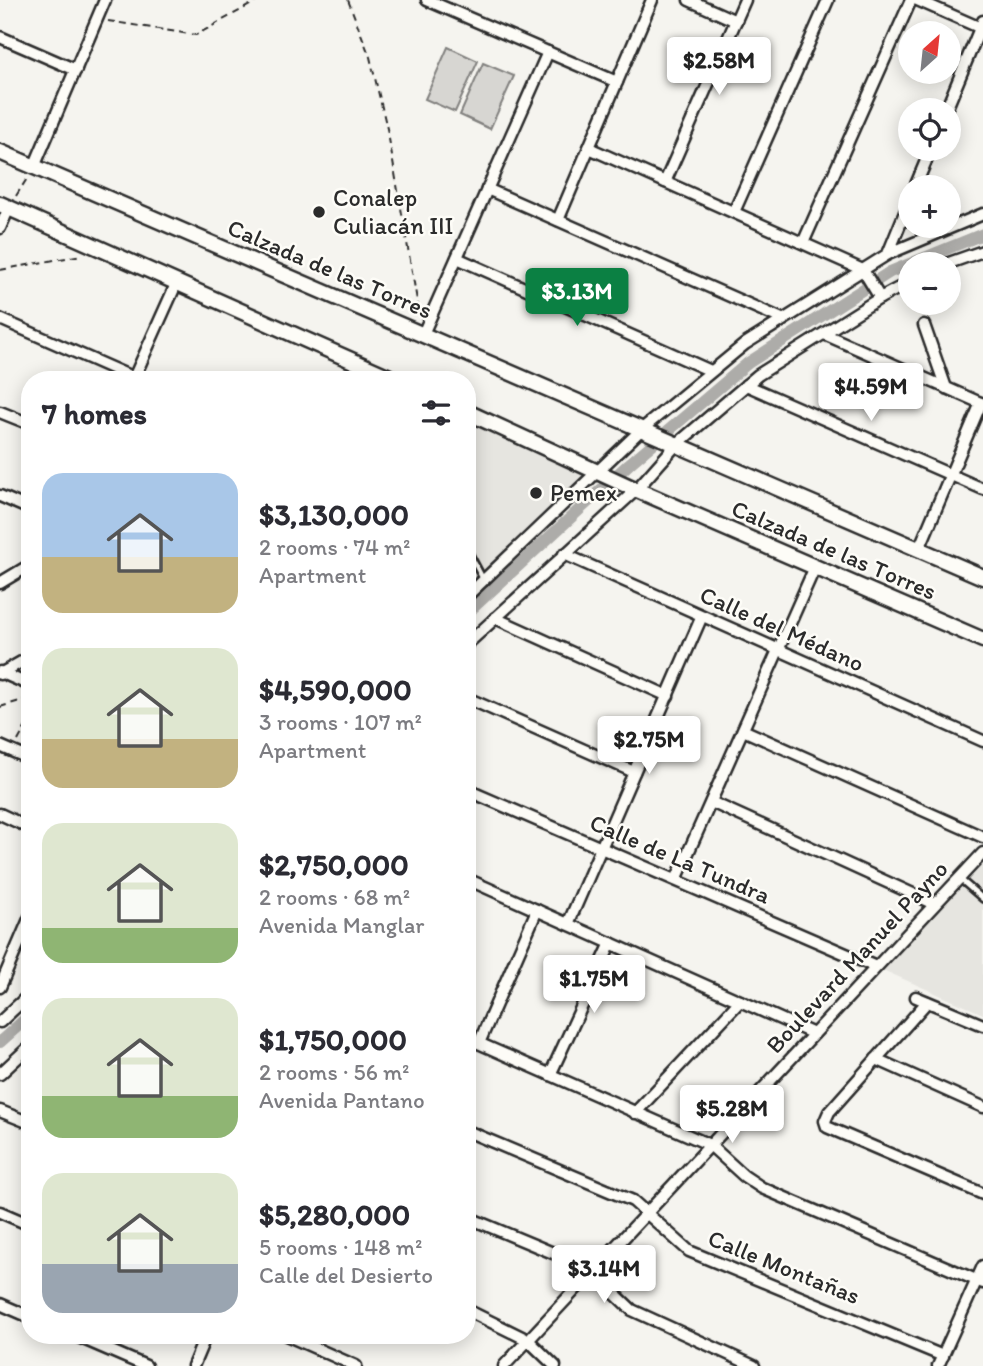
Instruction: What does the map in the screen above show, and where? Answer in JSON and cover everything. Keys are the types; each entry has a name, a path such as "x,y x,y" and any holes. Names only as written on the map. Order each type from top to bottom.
{"main road":[{"name":"Calzada de las Torres","path":"0,152 983,577"},
{"path":"4,206 376,371"},
{"path":"476,416 603,475"},
{"name":"Calzada de las Torres","path":"603,475 983,640"}],"street":[{"path":"34,167 105,0"},
{"path":"427,0 617,82"},
{"path":"558,220 652,0"},
{"path":"689,0 736,21"},
{"path":"665,182 746,0"},
{"path":"734,212 828,0"},
{"path":"803,243 911,0"},
{"path":"917,0 982,25 951,98"},
{"path":"0,37 76,70"},
{"path":"423,334 548,52"},
{"path":"589,148 864,272 878,295"},
{"path":"488,189 782,319"},
{"path":"0,228 4,206"},
{"path":"476,588 603,475 710,371 782,319 864,272 888,254 983,214"},
{"path":"888,254 898,229"},
{"path":"961,259 983,252"},
{"path":"457,258 710,371"},
{"path":"137,371 177,282"},
{"path":"476,636 632,488 673,444 781,360 824,334 878,295 898,287"},
{"path":"0,319 115,371"},
{"path":"923,325 946,388"},
{"path":"824,334 982,404 919,549"},
{"path":"746,385 983,489"},
{"path":"0,412 21,421"},
{"path":"0,496 21,505"},
{"name":"Calle del Médano","path":"564,554 983,741"},
{"path":"677,880 815,567"},
{"path":"0,583 21,570"},
{"path":"568,924 702,617"},
{"path":"495,618 668,696"},
{"path":"1,673 21,662"},
{"path":"1,673 21,681"},
{"path":"476,702 634,772"},
{"path":"743,730 983,836"},
{"path":"0,746 21,755"},
{"name":"Calle de La Tundra","path":"476,794 876,967"},
{"path":"711,803 935,904"},
{"path":"0,814 21,824"},
{"name":"Boulevard Manuel Payno","path":"504,1366 983,853"},
{"path":"476,885 814,1034"},
{"path":"479,1043 537,910"},
{"path":"0,987 21,938"},
{"path":"550,1075 611,943"},
{"path":"916,997 983,1025"},
{"path":"635,1113 740,1001"},
{"path":"0,1022 21,1002"},
{"path":"927,1002 829,1112 825,1121 828,1128 983,1194"},
{"path":"476,1042 710,1145 744,1176 762,1188 980,1281"},
{"path":"0,1074 21,1054"},
{"path":"876,1059 983,1107"},
{"path":"0,1111 21,1120"},
{"name":"Calle Montañas","path":"476,1135 633,1201 689,1251 940,1361"},
{"path":"0,1212 21,1221"},
{"path":"476,1221 576,1263 592,1272 632,1310 754,1366"},
{"path":"940,1361 980,1281 983,1266"},
{"path":"0,1304 21,1313"},
{"path":"476,1314 528,1340 555,1366"},
{"path":"95,1344 146,1366"},
{"path":"193,1366 202,1344"},
{"path":"306,1344 356,1366"}],"lane":[{"path":"476,565 484,580"},
{"path":"959,879 983,899"}],"path":[{"path":"96,20 196,36 259,0"},
{"path":"348,0 370,57 388,133 423,334"},
{"path":"4,206 34,167"},
{"path":"0,270 104,250"},
{"path":"0,707 21,701"},
{"path":"13,751 21,736"}],"shaded area":[{"path":"448,47 478,61 455,112 425,99"},
{"path":"483,63 514,76 490,129 460,115"},
{"path":"476,417 598,472 476,587"},
{"path":"983,853 983,1014 876,967"}],"waterway":[{"path":"476,605 629,464 748,363 890,272 983,234"},
{"path":"0,1042 21,1023"}],"place":[{"name":"Conalep Culiacán III","path":"319,212"},
{"name":"Pemex","path":"536,493"}]}
